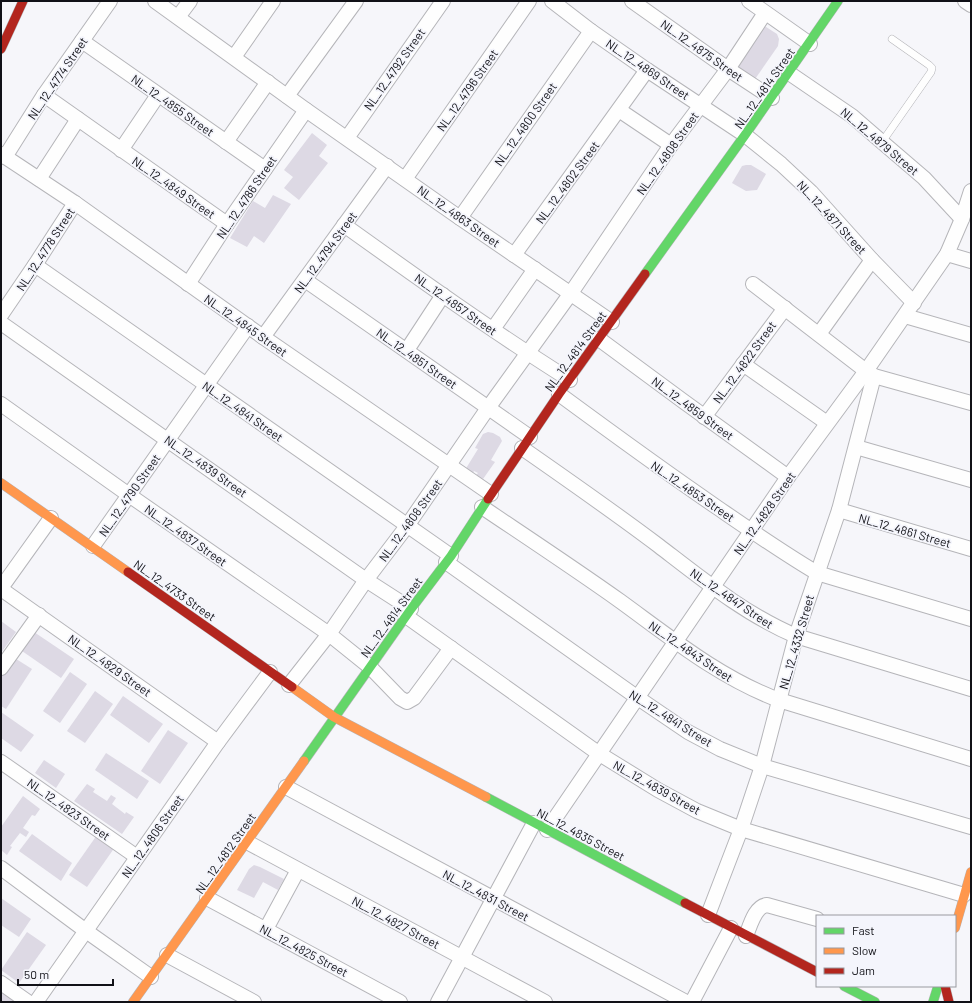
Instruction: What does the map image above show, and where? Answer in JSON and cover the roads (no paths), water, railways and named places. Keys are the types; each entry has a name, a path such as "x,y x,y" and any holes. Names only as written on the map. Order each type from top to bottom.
{"street":[{"path":"1,48 22,1"},
{"name":"NL_12_4774 Street","path":"3,156 110,1"},
{"path":"155,1 287,96 356,1"},
{"path":"178,17 190,1"},
{"path":"234,57 273,1"},
{"name":"NL_12_4792 Street","path":"346,138 443,1"},
{"name":"NL_12_4796 Street","path":"405,179 529,1"},
{"name":"NL_12_4869 Street","path":"552,1 590,31 745,135"},
{"name":"NL_12_4875 Street","path":"632,1 728,69 772,98"},
{"path":"749,1 810,44"},
{"name":"NL_12_4814 Street","path":"334,717 408,612 448,559 559,394 772,98 838,1"},
{"name":"NL_12_4808 Street","path":"289,685 329,634 366,580 407,526 488,408 571,293 671,145 728,69 766,13"},
{"name":"NL_12_4800 Street","path":"460,218 590,31"},
{"name":"NL_12_4855 Street","path":"82,41 266,169"},
{"name":"NL_12_4802 Street","path":"514,255 647,70"},
{"name":"NL_12_4879 Street","path":"789,73 852,116 924,178 962,219"},
{"path":"226,142 268,82"},
{"name":"NL_12_4849 Street","path":"44,95 227,224"},
{"name":"NL_12_4849 Street","path":"121,150 158,95"},
{"name":"NL_12_4863 Street","path":"287,96 460,218 612,322"},
{"name":"NL_12_4786 Street","path":"188,284 227,224 306,110"},
{"path":"619,110 671,145"},
{"path":"39,179 78,119"},
{"name":"NL_12_4871 Street","path":"745,135 781,164 811,192 872,260 914,303"},
{"name":"NL_12_4845 Street","path":"3,156 75,203 263,337 491,494"},
{"name":"NL_12_4794 Street","path":"263,337 387,166"},
{"name":"NL_12_4828 Street","path":"547,830 598,753 638,698 712,586 788,477 827,423 870,374 905,316 947,254 962,219 971,192"},
{"name":"NL_12_4778 Street","path":"1,315 75,203"},
{"name":"NL_12_4857 Street","path":"344,225 493,330 570,380"},
{"path":"947,254 971,261"},
{"path":"819,334 872,260"},
{"name":"NL_12_4841 Street","path":"35,265 407,526 448,559 638,698 688,732 720,749 762,766 971,827"},
{"path":"493,330 535,269"},
{"name":"NL_12_4851 Street","path":"305,280 488,408 526,442"},
{"path":"753,284 870,374 971,403"},
{"path":"407,350 443,295"},
{"name":"NL_12_4822 Street","path":"704,417 785,308"},
{"path":"905,316 971,335"},
{"name":"NL_12_4839 Street","path":"1,323 366,580 408,612 451,648 598,753 658,790 697,811 741,829 964,895"},
{"name":"NL_12_4790 Street","path":"93,546 248,326"},
{"name":"NL_12_4859 Street","path":"599,339 788,477"},
{"path":"743,364 827,423"},
{"name":"NL_12_4332 Street","path":"708,915 741,829 762,766 796,636 839,510 856,447 870,374"},
{"name":"NL_12_4853 Street","path":"559,394 647,459 751,531 817,573 971,619"},
{"name":"NL_12_4837 Street","path":"1,404 329,634 370,667 400,698 407,702 414,698 451,648"},
{"name":"NL_12_4847 Street","path":"526,442 612,511 712,586 777,628 796,636 971,689"},
{"path":"856,447 971,480"},
{"name":"NL_12_4733 Street","path":"1,483 93,546 334,717"},
{"name":"NL_12_4843 Street","path":"482,507 574,568 709,666 755,691 779,700 971,759"},
{"name":"NL_12_4861 Street","path":"839,510 971,549"},
{"name":"NL_12_4829 Street","path":"51,518 1,588 218,742"},
{"path":"1,668 39,615"},
{"name":"NL_12_4806 Street","path":"36,1002 218,742 270,672"},
{"name":"NL_12_4812 Street","path":"134,1002 248,842 334,717"},
{"name":"NL_12_4835 Street","path":"334,717 746,936 816,971"},
{"name":"NL_12_4823 Street","path":"1,762 137,857"},
{"name":"NL_12_4831 Street","path":"286,787 686,1002"},
{"path":"438,1002 534,823"},
{"name":"NL_12_4827 Street","path":"248,842 544,1002"},
{"path":"1,868 151,977"},
{"path":"266,929 298,870"},
{"path":"956,924 971,872"},
{"name":"NL_12_4825 Street","path":"207,898 400,1002"},
{"path":"746,936 758,909 762,905 816,919"},
{"path":"692,1002 731,928"},
{"path":"167,955 254,1002"},
{"path":"1,983 28,1002"},
{"path":"846,987 875,1002"},
{"path":"932,1002 938,987"},
{"path":"945,987 949,1002"}],"lane":[{"path":"882,142 931,72 932,68 892,39"}]}
